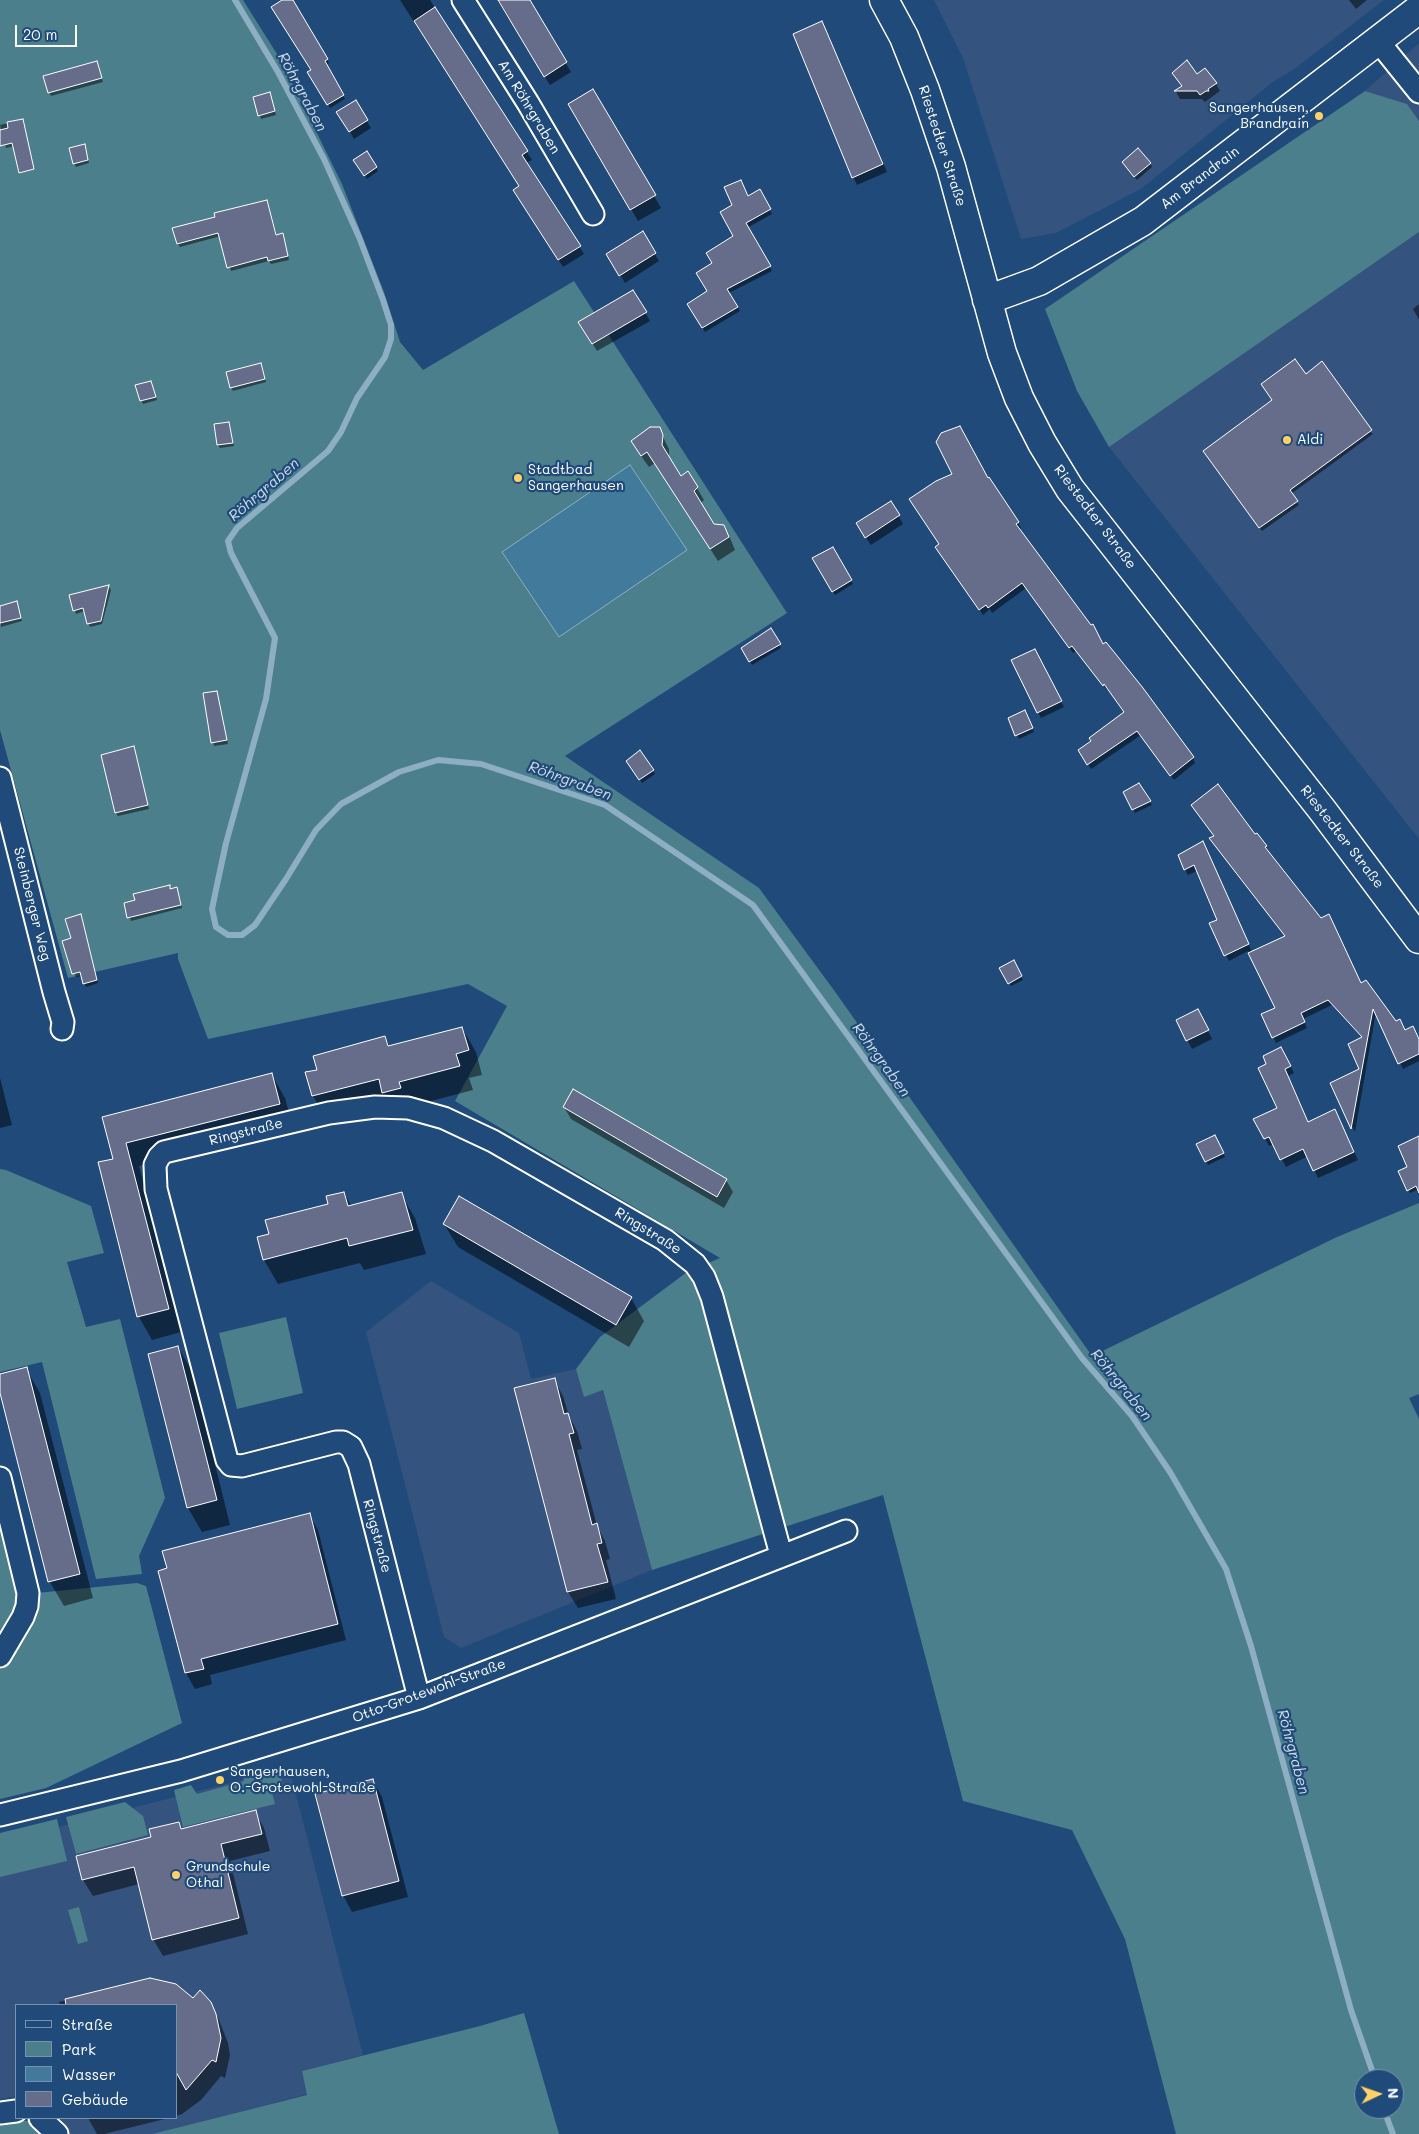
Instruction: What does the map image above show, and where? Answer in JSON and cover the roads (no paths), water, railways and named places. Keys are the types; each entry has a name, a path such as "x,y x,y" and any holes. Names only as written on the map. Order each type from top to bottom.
{"main road":[{"name":"Riestedter Straße","path":"884,0 907,43 937,126 962,206 1002,353 1019,398 1042,443 1070,489 1323,812 1419,939"},
{"name":"Am Brandrain","path":"987,300 1042,280 1143,221 1419,9"}],"street":[{"name":"Am Röhrgraben","path":"463,0 530,107 593,214"},
{"path":"1378,41 1419,92"},
{"name":"Steinberger Weg","path":"0,778 63,1022 62,1029"},
{"name":"Ringstraße","path":"419,1698 359,1464 351,1447 343,1442 336,1442 244,1466 231,1465 224,1451 156,1189 154,1174 156,1161 164,1152 290,1121 359,1108 392,1106 408,1108 444,1118 505,1147 665,1240 696,1264 704,1277 716,1309 781,1555"},
{"path":"0,1478 28,1593 27,1606 23,1617 0,1656"},
{"name":"Otto-Grotewohl-Straße","path":"0,1815 181,1771 419,1698 846,1530"},
{"path":"0,2113 15,2111"},
{"path":"41,2119 58,2134"}],"water":[{"path":"630,465 687,550 559,637 502,552"}],"waterway":[{"name":"Röhrgraben","path":"235,0 278,72 324,159 359,237 383,300 391,325 391,339 385,357 357,398 341,432 328,451 237,528 228,541 231,553 275,638 266,699 226,843 212,909 216,927 228,935 242,935 255,925 316,830 341,804 399,772 438,760 481,764 605,805 753,905 1082,1358 1132,1416 1170,1472 1226,1569 1251,1646 1351,2010 1372,2069"},
{"name":"Röhrgraben","path":"1387,2119 1393,2134"}],"place":[{"name":"Sangerhausen, Brandrain","path":"1319,116"},
{"name":"Aldi","path":"1287,440"},
{"name":"Stadtbad Sangerhausen","path":"518,478"},
{"name":"Sangerhausen, O.-Grotewohl-Straße","path":"220,1780"},
{"name":"Grundschule Othal","path":"176,1875"}]}
